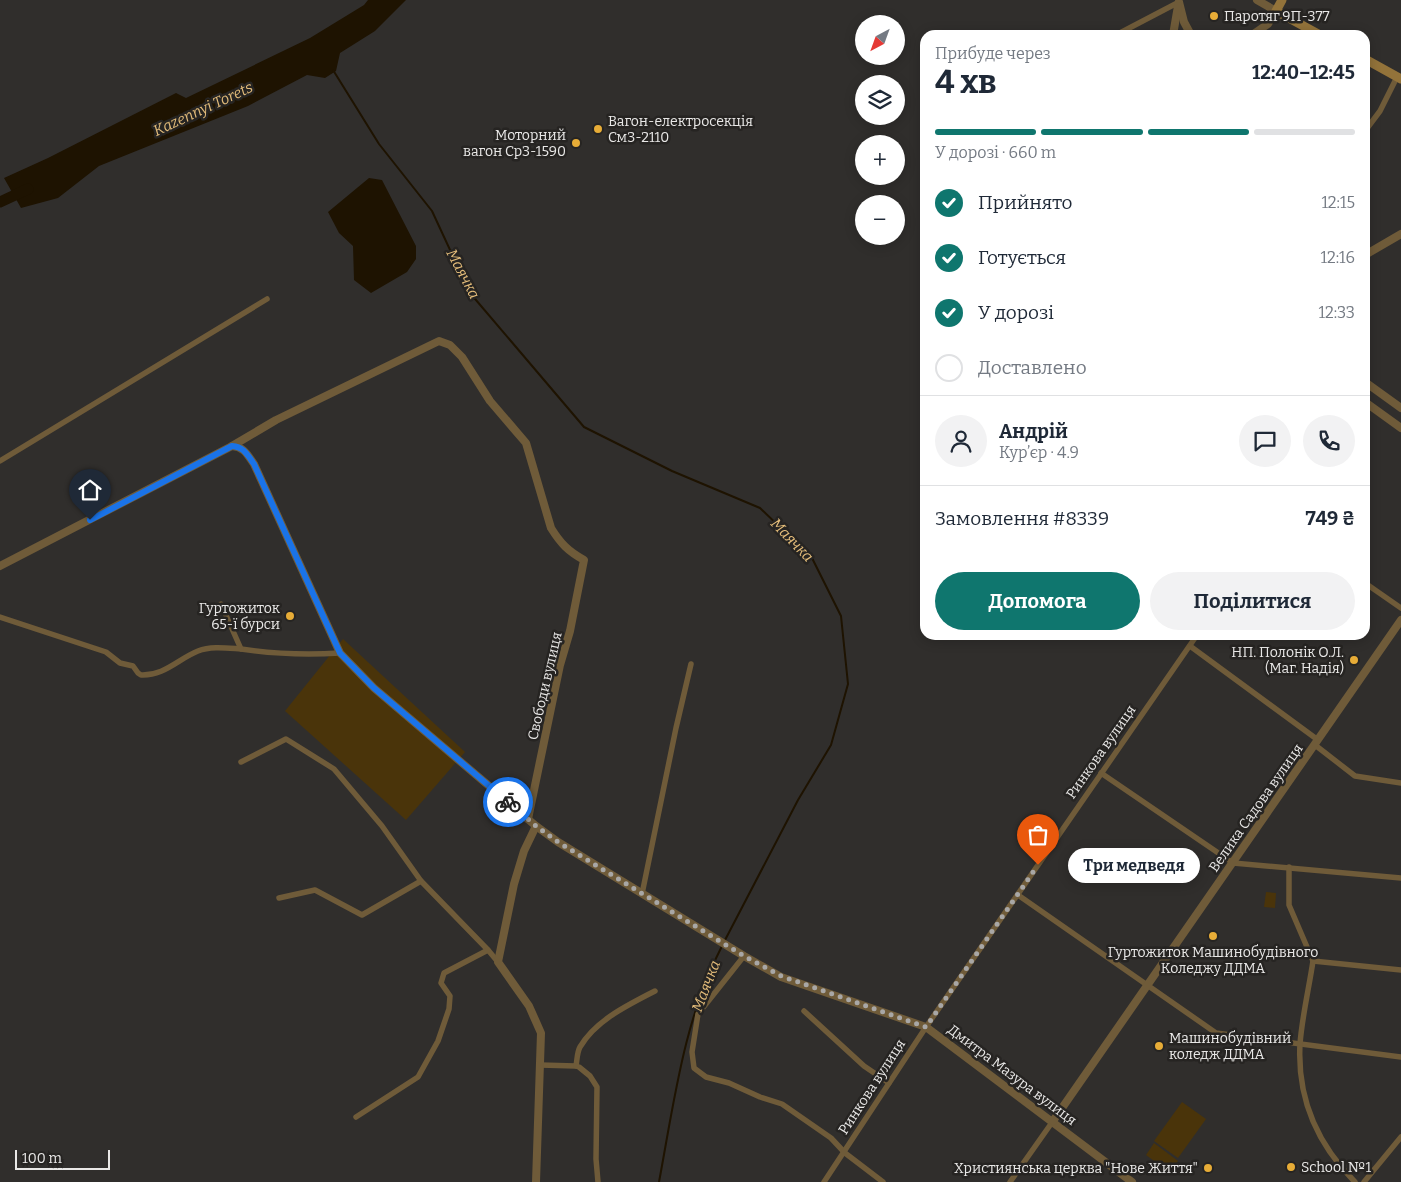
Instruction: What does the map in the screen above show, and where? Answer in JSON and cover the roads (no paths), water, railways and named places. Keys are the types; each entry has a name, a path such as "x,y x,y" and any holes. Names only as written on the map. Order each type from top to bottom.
{"main road":[{"path":"1282,0 1276,11 1311,30"},
{"path":"1370,62 1399,78"}],"street":[{"path":"1257,0 1276,11 1268,24 1259,30"},
{"path":"1126,30 1181,1"},
{"path":"1174,30 1181,1"},
{"path":"1181,1 1184,22 1188,30"},
{"path":"1370,124 1399,78"},
{"path":"1370,252 1399,237"},
{"path":"0,461 267,299"},
{"name":"Свободи вулиця","path":"232,446 276,420 439,342 444,342 462,357 490,401 526,443 551,528 559,541 569,551 584,560 528,819"},
{"path":"1370,389 1401,409 1393,422"},
{"path":"1370,406 1401,428"},
{"path":"0,566 232,446"},
{"name":"Дмитра Мазура вулиця","path":"232,446 246,451 254,464 340,653 374,688 536,826 642,894 781,976 926,1027 1132,1182"},
{"path":"1370,586 1401,608"},
{"path":"221,604 240,649"},
{"path":"0,617 106,652 120,663 133,666 141,675 163,672 199,651 212,648 240,649 271,654 306,655 340,653"},
{"name":"Велика Садова вулиця","path":"1010,1182 1401,620"},
{"name":"Ринкова вулиця","path":"824,1182 845,1153 926,1027 1194,640"},
{"path":"1190,646 1317,743 1356,776 1401,783"},
{"path":"642,894 691,664"},
{"path":"241,762 286,739 334,769 382,826 421,881 498,962 529,1006 541,1032 536,1182"},
{"path":"1101,773 1233,863 1401,878"},
{"path":"498,962 514,884 524,851 536,826"},
{"path":"1290,867 1289,905 1313,961 1300,1044 1300,1076 1307,1108 1319,1137 1337,1164 1355,1182"},
{"path":"279,898 315,890 362,916 421,881"},
{"path":"1018,895 1216,1033 1401,1057"},
{"path":"356,1117 418,1077 438,1041 449,1009 450,996 442,983 444,973 488,950"},
{"path":"741,954 698,1014 692,1052 694,1068 706,1077 729,1083 760,1097 782,1104 831,1138 845,1153 883,1182"},
{"path":"1313,961 1401,970"},
{"path":"576,1066 579,1048 597,1027 623,1008 655,991"},
{"path":"804,1011 864,1066 889,1083"},
{"path":"540,1065 579,1067 590,1076 597,1087 596,1159 598,1182"},
{"path":"1364,1182 1401,1137"}],"water":[{"path":"368,0 406,0 375,31 340,53 336,71 325,78 307,75 248,106 99,166 58,198 21,208 4,178 48,158 176,93 186,98 310,38 364,5"},
{"path":"369,178 382,180 416,246 416,259 407,272 371,293 354,280 353,246 339,233 328,212"}],"waterway":[{"name":"Маячка","path":"333,70 379,144 432,211 470,293 584,427 672,471 760,508 812,558 841,616 848,684 831,745 798,800 724,942"},
{"name":"Kazennyi Torets","path":"0,202 28,189"},
{"name":"Маячка","path":"659,1182 689,1032 698,1002 722,946"}],"place":[{"name":"Паротяг 9П-377","path":"1214,16"},
{"name":"Вагон-електросекція См3-2110","path":"598,129"},
{"name":"Моторний вагон Ср3-1590","path":"576,143"},
{"name":"Гуртожиток 65-ї бурси","path":"290,616"},
{"name":"НП. Полонік О.Л. (Маг. Надія)","path":"1354,660"},
{"name":"Три медведя","path":"1038,865"},
{"name":"Гуртожиток Машинобудівного Коледжу ДДМА","path":"1213,936"},
{"name":"Машинобудівний коледж ДДМА","path":"1159,1046"},
{"name":"School №1","path":"1291,1167"},
{"name":"Християнська церква \"Нове Життя\"","path":"1208,1168"}]}
